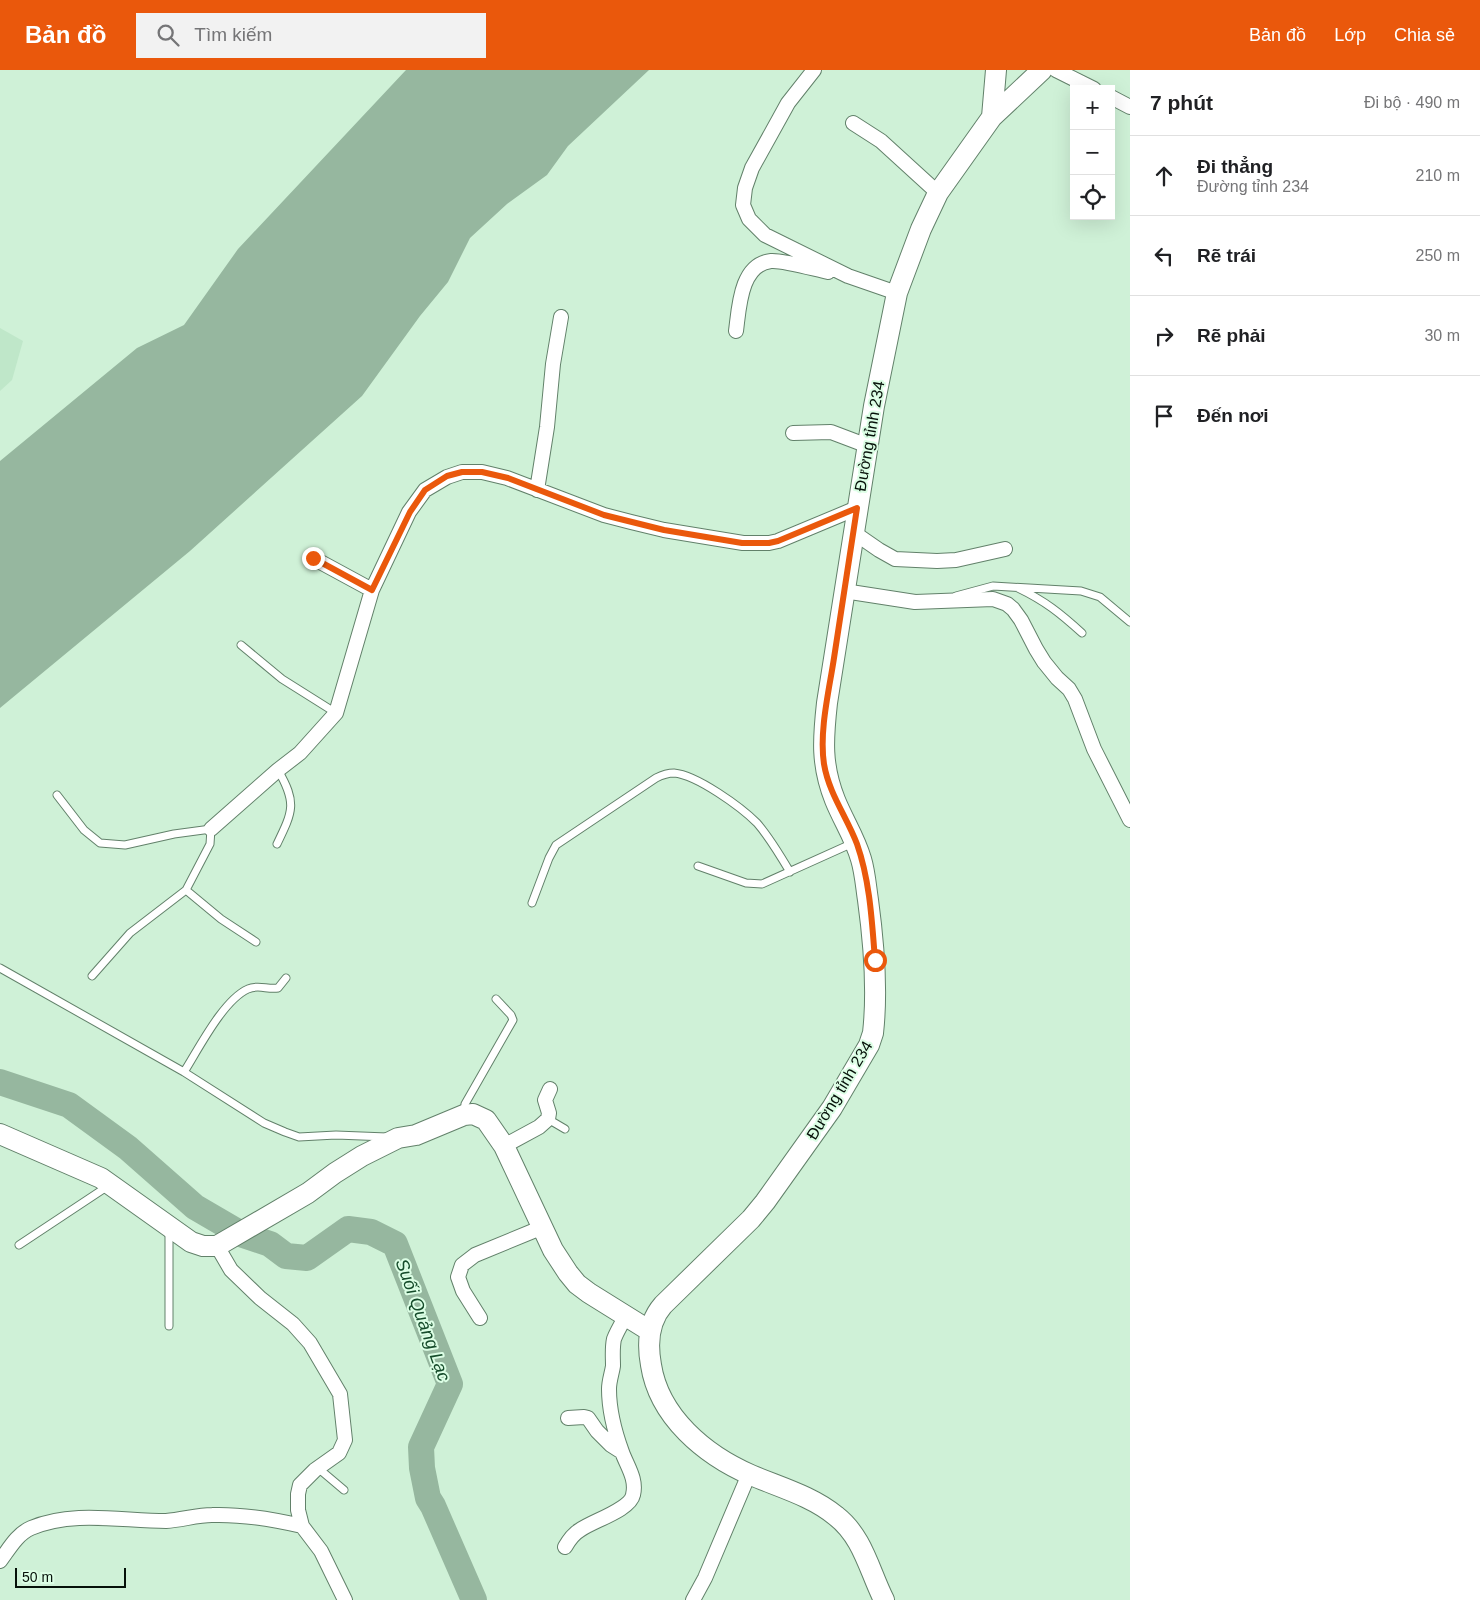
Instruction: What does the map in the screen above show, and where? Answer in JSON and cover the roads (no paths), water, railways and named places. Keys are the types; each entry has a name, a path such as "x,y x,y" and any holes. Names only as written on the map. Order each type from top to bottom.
{"main road":[{"path":"992,117 996,70"},
{"name":"Đường tỉnh 234","path":"884,1600 864,1552 849,1528 836,1516 811,1500 748,1474 700,1446 691,1437 670,1412 656,1386 649,1352 650,1331 655,1315 663,1304 751,1219 765,1202 832,1108 869,1045 873,1033 875,960 867,888 856,842 835,801 828,781 823,751 827,703 853,532 885,347 897,293 921,230 938,193 992,117 1042,70"},
{"path":"0,1134 101,1178 191,1242 203,1246 221,1244 308,1193 362,1156 398,1138 424,1132 464,1115 473,1114 486,1120 504,1146 560,1262 577,1284 650,1331"}],"street":[{"path":"814,70 788,103 752,168 745,188 743,205 749,219 765,235 848,276 897,293"},
{"path":"1056,70 1086,85"},
{"path":"1115,99 1130,106"},
{"path":"853,123 881,141 938,193"},
{"path":"736,331 743,286 754,269 761,263 776,261 848,276"},
{"path":"537,490 561,317"},
{"path":"793,433 830,432 868,446"},
{"path":"211,829 300,753 336,713 372,590 410,512 425,490 447,476 462,472 482,472 508,478 604,515 664,530 742,543 778,541 857,508"},
{"path":"853,532 895,559 956,560 1005,549"},
{"path":"313,558 372,590"},
{"path":"844,591 915,602 993,599 1007,604 1021,620 1044,662 1075,698 1094,748 1130,820"},
{"path":"504,1146 539,1127 548,1119 549,1113 545,1100 550,1089"},
{"path":"480,1318 463,1291 458,1276 462,1265 475,1255 543,1226"},
{"path":"221,1244 231,1270 260,1298 293,1324 310,1343 340,1394 345,1440 340,1452 318,1468 300,1486 298,1510 302,1526 322,1551 345,1600"},
{"path":"565,1547 569,1539 581,1528 621,1508 632,1499 633,1482 631,1470 622,1452 612,1413 609,1388 613,1367 612,1346 626,1316"},
{"path":"568,1418 588,1418 597,1432 610,1445 622,1452"},
{"path":"693,1600 705,1578 748,1474"},
{"path":"0,1561 18,1536 30,1528 50,1522 76,1518 168,1521 210,1515 263,1517 302,1526"}],"lane":[{"path":"941,600 993,586 1081,591 1100,597 1130,622"},
{"path":"1016,587 1059,611 1082,633"},
{"path":"242,645 282,679 336,713"},
{"path":"277,844 285,828 291,807 288,788 278,770"},
{"path":"532,903 556,845 656,778 667,773 686,776 729,800 757,824 774,845 790,872"},
{"path":"57,795 84,830 100,843 125,845 174,834 211,829 210,844 186,890 130,934 92,976"},
{"path":"698,866 726,878 752,884 762,884 856,842"},
{"path":"186,890 221,919 256,942"},
{"path":"0,968 184,1072 264,1123 299,1137 336,1135 398,1138"},
{"path":"184,1072 225,1008 237,996 249,988 278,988 286,978"},
{"path":"464,1115 465,1104 512,1020 511,1015 496,999"},
{"path":"548,1119 566,1129"},
{"path":"19,1245 111,1184"},
{"path":"169,1226 169,1326"},
{"path":"318,1468 344,1490"}],"waterway":[{"name":"Suối Quảng Lạc","path":"0,1082 69,1105 128,1148 195,1207 243,1235 270,1244 286,1256 307,1258 348,1229 371,1232 395,1244 450,1384 421,1447 422,1468 428,1498 474,1600"}]}
